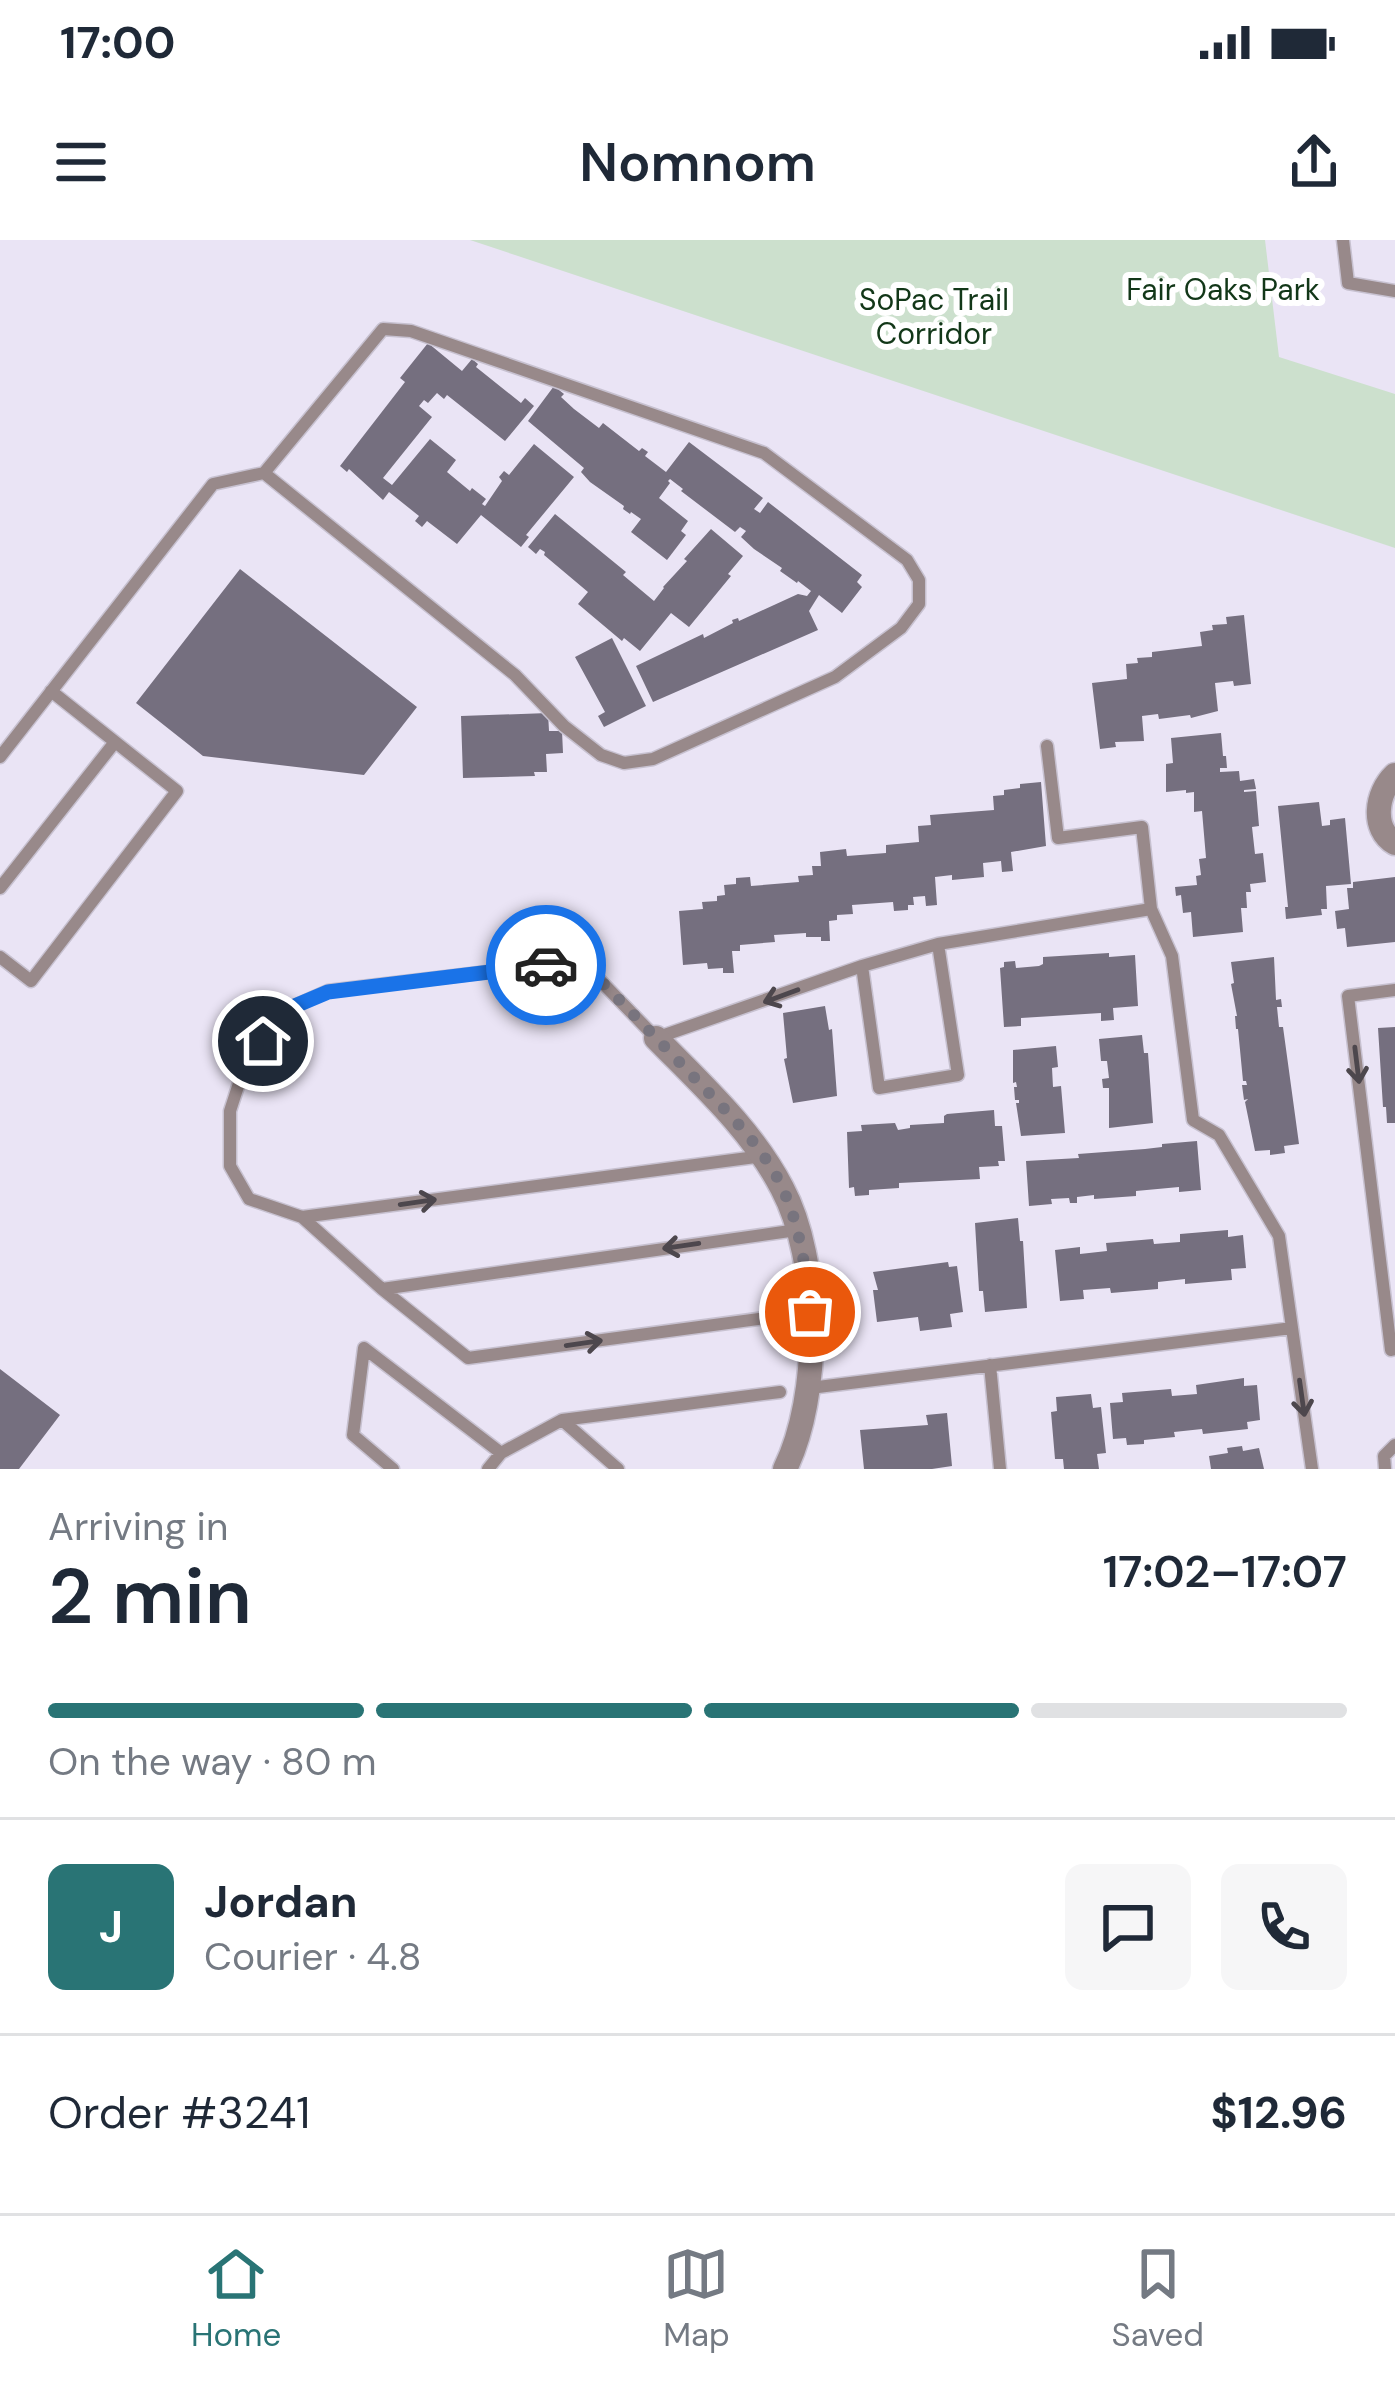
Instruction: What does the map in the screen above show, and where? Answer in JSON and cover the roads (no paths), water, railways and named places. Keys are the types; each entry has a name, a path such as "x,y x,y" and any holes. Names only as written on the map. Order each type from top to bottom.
{"street":[{"path":"1395,775 1385,784 1378,806 1381,830 1395,844"},
{"path":"656,1038 763,1156 784,1191 797,1230 810,1312 810,1388 797,1444 784,1469"}],"lane":[{"path":"1343,240 1348,283 1395,290"},
{"path":"0,758 213,484 264,473 383,328 411,331 764,453 907,560 919,580 919,604 902,628 835,677 653,759 624,763 602,755 564,725 515,675 264,473"},
{"path":"0,957 31,981 177,791 51,692"},
{"path":"0,888 115,742"},
{"path":"1047,746 1058,838 1142,827 1150,909 1172,956 1193,1120 1219,1135 1279,1235 1312,1469"},
{"path":"810,1312 468,1358 302,1217 249,1199 230,1166 230,1111 243,1071 283,1011 328,992 562,963 591,971 656,1038 938,944 1150,909"},
{"path":"862,966 879,1088 958,1075 938,944"},
{"path":"1395,990 1348,995 1391,1350 1395,1349"},
{"path":"302,1217 763,1156"},
{"path":"382,1288 797,1230"},
{"path":"810,1388 1292,1328"},
{"path":"393,1469 375,1464 353,1435 364,1348 501,1453"},
{"path":"990,1365 1000,1469"},
{"path":"488,1469 501,1453 562,1420 780,1392"},
{"path":"562,1420 618,1469"},
{"path":"1385,1469 1384,1456 1395,1445"}],"park label":[{"name":"Fair Oaks Park","path":"1223,289"},
{"name":"SoPac Trail Corridor","path":"934,316"}]}
